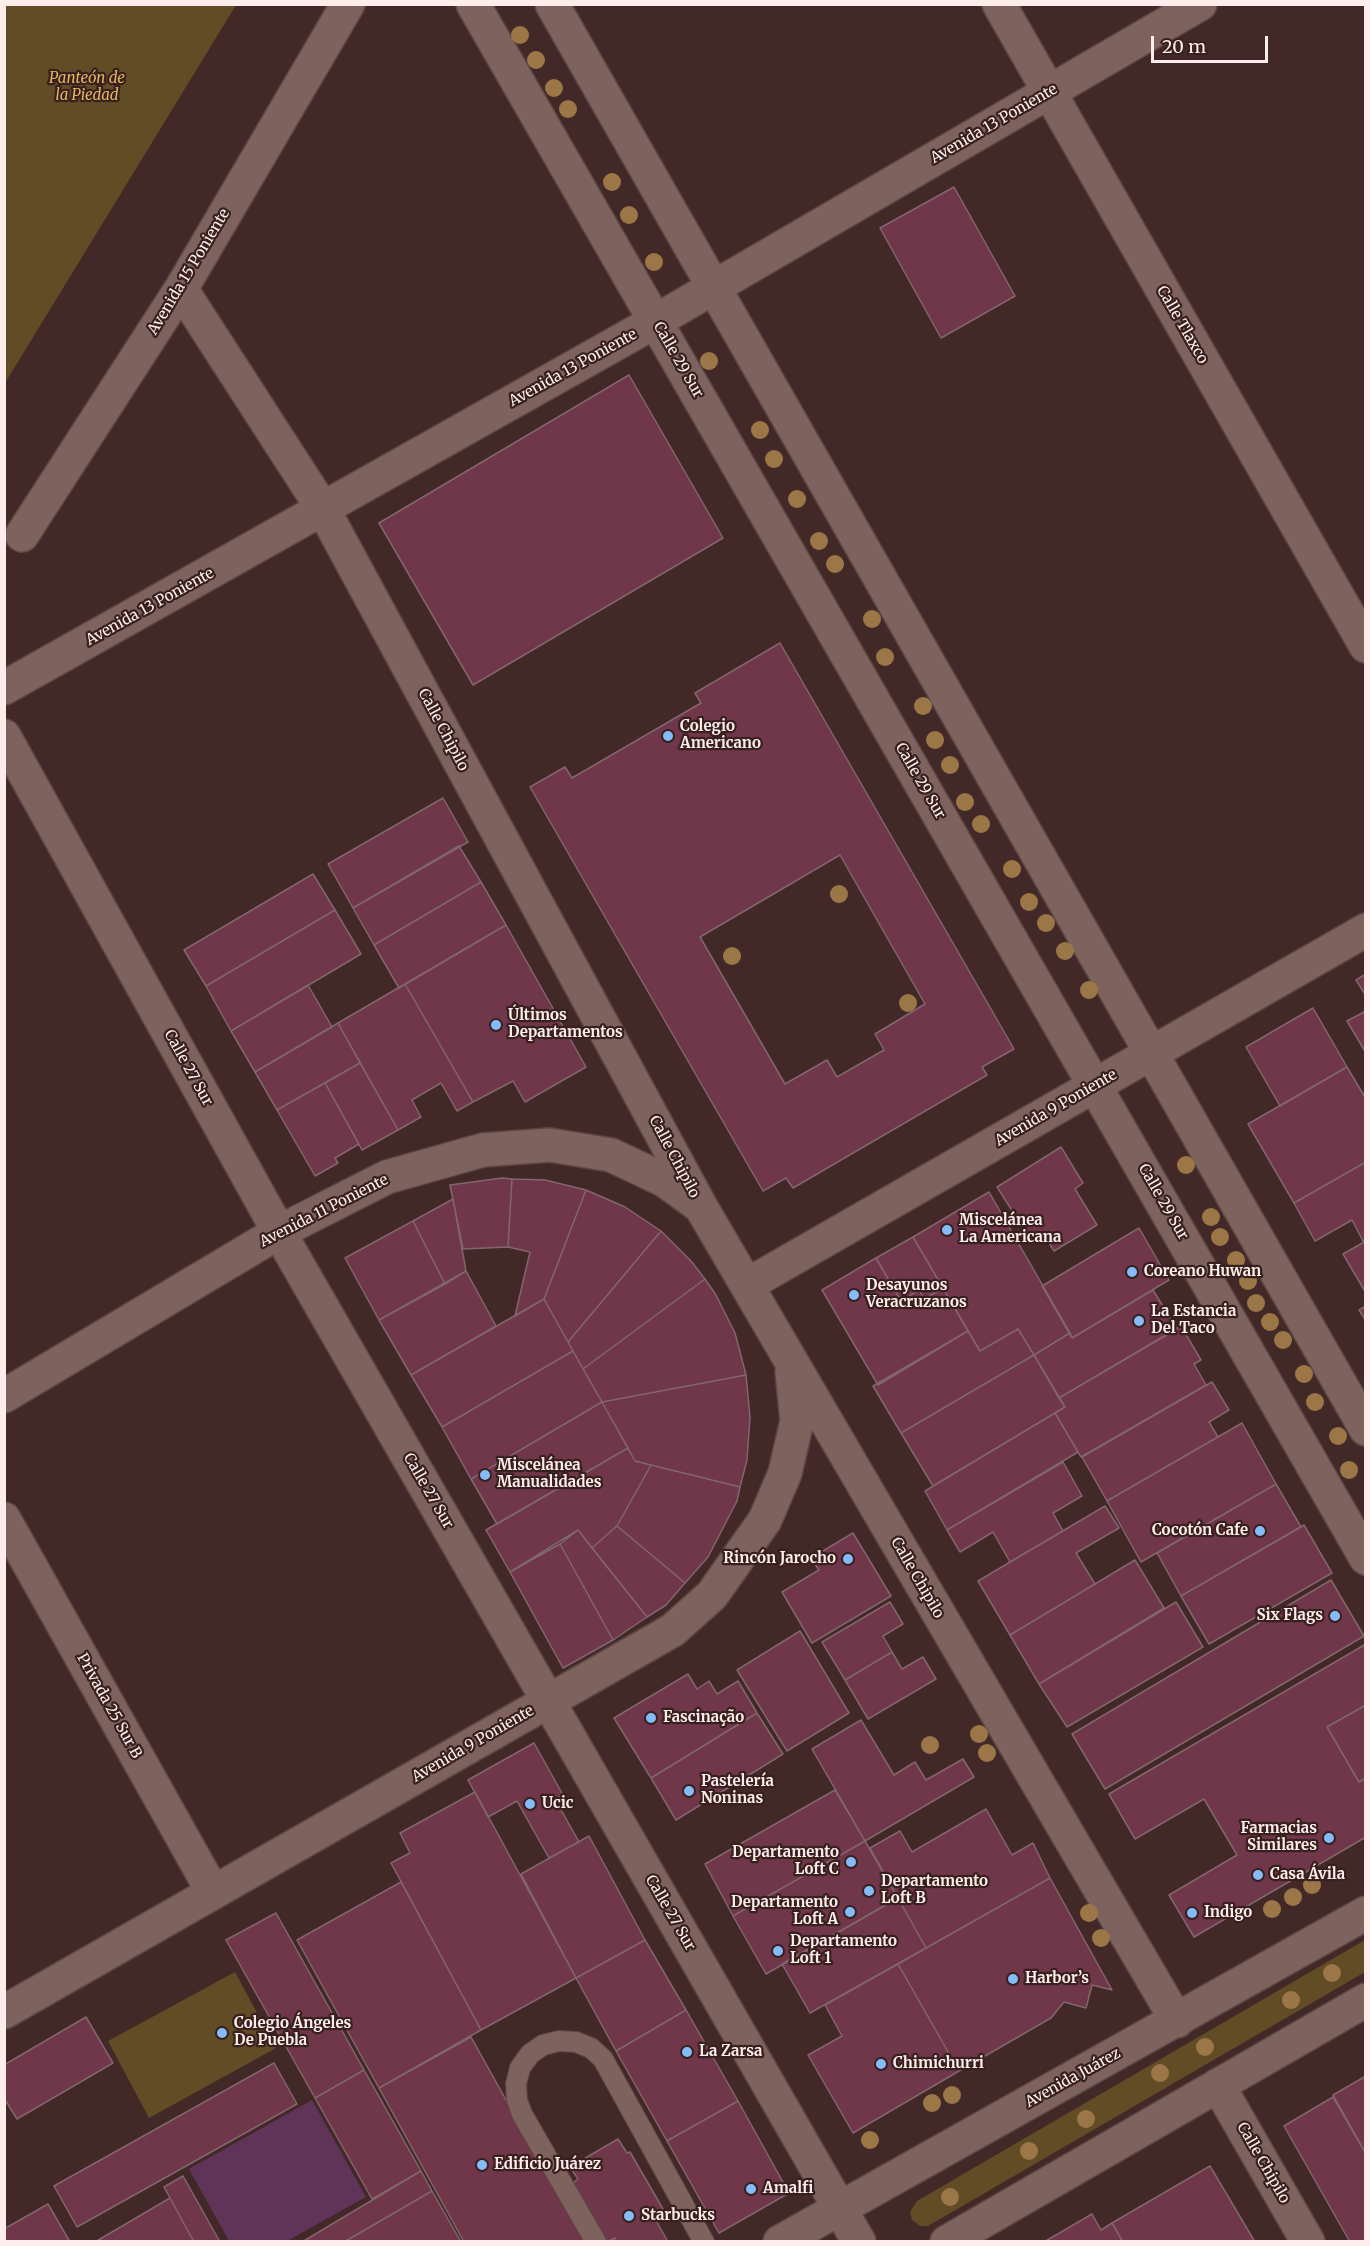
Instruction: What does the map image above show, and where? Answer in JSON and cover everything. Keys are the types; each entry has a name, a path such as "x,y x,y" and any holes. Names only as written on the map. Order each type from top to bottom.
{"street":[{"name":"Avenida 15 Poniente","path":"22,535 180,289 348,4"},
{"name":"Calle 29 Sur","path":"473,4 1096,1085 1365,1558"},
{"path":"552,4 1365,1429"},
{"name":"Calle Tlaxco","path":"999,4 1365,646"},
{"name":"Avenida 13 Poniente","path":"4,688 656,321 1200,4"},
{"name":"Calle Chipilo","path":"180,289 323,509 701,1207 1177,2021"},
{"name":"Calle 27 Sur","path":"4,736 279,1232 858,2241"},
{"name":"Avenida 9 Poniente","path":"747,1285 1365,930"},
{"name":"Avenida 11 Poniente","path":"4,1396 279,1232 387,1177 483,1150 550,1145 611,1155 664,1180 701,1207"},
{"name":"Avenida 9 Poniente","path":"4,2012 673,1630 712,1595 742,1556 765,1520 785,1473 797,1420 791,1360"},
{"name":"Privada 25 Sur B","path":"4,1519 213,1892"},
{"name":"Avenida Juárez","path":"780,2241 1177,2021 1365,1913"},
{"path":"947,2241 1365,2000"},
{"name":"Calle Chipilo","path":"1218,2085 1308,2241"}],"lane":[{"path":"596,2241 522,2114 517,2100 518,2076 530,2054 543,2045 559,2041 576,2042 591,2048 603,2059 704,2241"}],"green space":[{"name":"Panteón de la Piedad","path":"4,5 236,5 5,383"},
{"path":"1365,1940 1365,1972 928,2226 920,2226 912,2220 910,2212 917,2201"},
{"path":"235,1972 276,2048 149,2118 108,2041"}],"shaded area":[{"path":"312,2100 366,2197 287,2241 229,2241 189,2169"}],"building":[{"path":"954,187 1015,296 941,338 880,228"},
{"path":"629,375 723,538 473,685 379,523"},
{"path":"780,643 1014,1049 982,1067 987,1075 793,1188 786,1178 763,1191 530,787 565,767 572,778 701,703 695,693","holes":["840,855 925,1004 875,1034 884,1050 837,1077 827,1060 785,1084 700,937"]},
{"path":"443,798 468,842 353,908 328,864"},
{"path":"459,846 481,882 374,945 353,908"},
{"path":"313,874 335,910 206,986 184,950"},
{"path":"481,882 506,925 399,988 374,945"},
{"path":"335,910 361,954 231,1031 206,986"},
{"name":"Últimos Departamentos","path":"506,925 586,1067 525,1102 513,1081 473,1102 405,984"},
{"path":"1366,974 1366,996 1356,980"},
{"path":"405,984 473,1102 457,1111 441,1083 412,1100 421,1117 398,1130 338,1023"},
{"path":"308,985 332,1027 255,1072 231,1031"},
{"path":"1313,1008 1347,1067 1280,1106 1246,1047"},
{"path":"1366,1011 1366,1053 1347,1021"},
{"path":"338,1023 360,1063 277,1110 255,1072"},
{"path":"360,1063 398,1130 362,1150 325,1083"},
{"path":"1347,1067 1366,1099 1366,1162 1294,1203 1248,1124"},
{"path":"325,1083 359,1144 335,1158 338,1163 315,1176 277,1110"},
{"path":"1061,1147 1083,1183 1075,1189 1097,1225 1054,1251 1044,1235 1032,1242 997,1187"},
{"path":"1366,1162 1366,1239 1363,1241 1352,1220 1315,1241 1294,1203"},
{"path":"502,1178 512,1179 508,1247 463,1249 450,1185"},
{"path":"512,1179 545,1180 586,1190 544,1299 515,1316 530,1252 508,1247"},
{"path":"586,1190 625,1207 661,1231 568,1342 544,1299"},
{"path":"989,1192 1070,1333 1034,1355 1018,1329 980,1351 913,1237"},
{"path":"453,1199 466,1271 445,1284 413,1221"},
{"path":"413,1221 445,1284 379,1320 345,1258"},
{"path":"1139,1228 1169,1280 1072,1338 1042,1286"},
{"path":"661,1231 691,1261 705,1279 583,1369 568,1342"},
{"path":"913,1237 943,1288 924,1299 919,1290 901,1301 876,1258"},
{"path":"1366,1241 1366,1293 1343,1254"},
{"path":"876,1258 901,1301 919,1290 924,1299 943,1288 968,1331 878,1385 822,1290"},
{"path":"466,1271 496,1326 411,1375 379,1320"},
{"path":"705,1279 716,1295 735,1333 746,1375 602,1402 583,1369"},
{"path":"1153,1290 1177,1329 1059,1398 1034,1355 1070,1333 1072,1338"},
{"path":"544,1299 573,1351 442,1427 411,1375"},
{"path":"1366,1306 1366,1321 1359,1310"},
{"path":"1181,1326 1201,1360 1194,1364 1206,1385 1081,1457 1055,1413 1065,1407 1059,1398"},
{"path":"1018,1329 1034,1355 901,1433 873,1386 968,1331 980,1351"},
{"path":"573,1351 602,1402 471,1479 442,1427"},
{"path":"1034,1355 1065,1407 933,1486 901,1433"},
{"path":"746,1375 750,1417 747,1460 740,1487 635,1461 602,1402"},
{"path":"1212,1382 1229,1410 1209,1422 1218,1437 1107,1501 1082,1457"},
{"path":"602,1402 628,1448 497,1524 471,1479"},
{"path":"1055,1413 1078,1452 947,1530 925,1491"},
{"path":"1242,1423 1276,1484 1141,1562 1107,1501"},
{"path":"628,1448 635,1461 651,1465 617,1526 592,1548 578,1530 510,1572 486,1530"},
{"path":"1063,1462 1082,1496 1053,1513 1063,1531 1010,1562 993,1532 960,1552 947,1530"},
{"path":"651,1465 740,1487 737,1501 708,1557 685,1583 617,1526"},
{"path":"1276,1484 1301,1527 1181,1596 1157,1553"},
{"path":"1105,1506 1119,1528 1076,1553 1095,1584 1010,1635 978,1581"},
{"path":"1304,1525 1332,1573 1209,1644 1181,1596"},
{"path":"617,1526 685,1583 666,1605 647,1617 592,1548"},
{"path":"578,1530 647,1617 613,1640 560,1544"},
{"path":"853,1533 891,1596 812,1643 782,1592 819,1570 811,1558"},
{"path":"560,1544 613,1640 563,1668 510,1572"},
{"path":"1135,1560 1164,1608 1039,1684 1010,1635"},
{"path":"1331,1580 1364,1636 1105,1789 1072,1734"},
{"path":"890,1602 903,1624 883,1636 892,1652 845,1680 822,1642"},
{"path":"1176,1602 1203,1647 1067,1727 1039,1684"},
{"path":"800,1631 849,1713 787,1751 737,1670"},
{"path":"1366,1644 1366,1705 1327,1727 1359,1782 1366,1778 1366,1837 1194,1937 1169,1895 1237,1855 1204,1799 1135,1839 1109,1794"},
{"path":"892,1652 902,1669 923,1657 936,1679 868,1719 845,1680"},
{"path":"688,1674 697,1689 709,1681 717,1694 738,1681 757,1713 651,1778 614,1718"},
{"path":"1366,1705 1366,1778 1359,1782 1327,1727"},
{"path":"757,1713 783,1754 676,1820 651,1778"},
{"path":"861,1720 894,1775 915,1762 926,1780 963,1759 974,1777 865,1841 812,1749"},
{"name":"Ucic","path":"534,1743 563,1795 555,1799 579,1842 549,1858 517,1801 488,1817 468,1780"},
{"path":"835,1790 865,1841 733,1916 705,1864"},
{"path":"475,1792 576,1978 481,2030 391,1863 410,1853 400,1833"},
{"path":"986,1809 1012,1855 1033,1843 1050,1878 926,1948 870,1848 900,1831 912,1852"},
{"path":"589,1836 645,1940 576,1978 521,1874"},
{"path":"865,1841 898,1898 766,1974 733,1916"},
{"path":"1050,1878 1112,1990 1092,1985 1086,2008 1064,2002 1051,2018 959,2071 898,1964"},
{"path":"401,1882 481,2030 379,2088 297,1940"},
{"path":"898,1898 926,1948 810,2013 782,1964"},
{"path":"276,1913 364,2070 315,2098 226,1940"},
{"path":"645,1940 686,2010 616,2051 576,1978"},
{"path":"898,1964 959,2071 853,2133 808,2055 842,2036 825,2005"},
{"path":"686,2010 738,2101 667,2141 616,2051"},
{"path":"86,2017 113,2063 17,2119 4,2098 4,2065"},
{"name":"Edificio Juárez","path":"471,2037 585,2242 464,2242 379,2088"},
{"path":"274,2063 297,2104 77,2227 54,2186"},
{"path":"364,2070 421,2171 372,2199 315,2098"},
{"path":"1366,2076 1366,2154 1333,2095"},
{"path":"1333,2097 1366,2154 1366,2242 1350,2242 1284,2126"},
{"path":"738,2101 789,2193 719,2233 667,2141"},
{"path":"618,2139 627,2153 630,2152 663,2209 653,2215 668,2242 617,2242 615,2238 607,2242 573,2183 578,2179 570,2167"},
{"path":"1210,2166 1255,2242 1123,2242 1112,2223"},
{"path":"421,2171 432,2191 344,2242 302,2242"},
{"path":"183,2176 220,2242 194,2242 164,2187"},
{"path":"432,2191 461,2242 344,2242"},
{"path":"170,2198 194,2242 95,2242"},
{"path":"48,2204 70,2242 4,2242 4,2229"},
{"path":"1092,2214 1101,2230 1112,2223 1123,2242 1044,2242"}],"place":[{"name":"Colegio Americano","path":"668,736"},
{"name":"Últimos Departamentos","path":"496,1025"},
{"name":"Miscelánea La Americana","path":"947,1230"},
{"name":"Coreano Huwan","path":"1132,1272"},
{"name":"Desayunos Veracruzanos","path":"854,1295"},
{"name":"La Estancia Del Taco","path":"1139,1321"},
{"name":"Miscelánea Manualidades","path":"485,1475"},
{"name":"Cocotón Cafe","path":"1260,1531"},
{"name":"Rincón Jarocho","path":"848,1559"},
{"name":"Six Flags","path":"1335,1616"},
{"name":"Fascinação","path":"651,1718"},
{"name":"Pastelería Noninas","path":"689,1791"},
{"name":"Ucic","path":"530,1804"},
{"name":"Farmacias Similares","path":"1329,1838"},
{"name":"Departamento Loft C","path":"851,1862"},
{"name":"Casa Ávila","path":"1258,1875"},
{"name":"Departamento Loft B","path":"869,1891"},
{"name":"Departamento Loft A","path":"850,1912"},
{"name":"Indigo","path":"1192,1913"},
{"name":"Departamento Loft 1","path":"778,1951"},
{"name":"Harbor’s","path":"1013,1979"},
{"name":"Colegio Ángeles De Puebla","path":"222,2033"},
{"name":"La Zarsa","path":"687,2052"},
{"name":"Chimichurri","path":"881,2064"},
{"name":"Edificio Juárez","path":"482,2165"},
{"name":"Amalfi","path":"751,2189"},
{"name":"Starbucks","path":"629,2216"}]}
